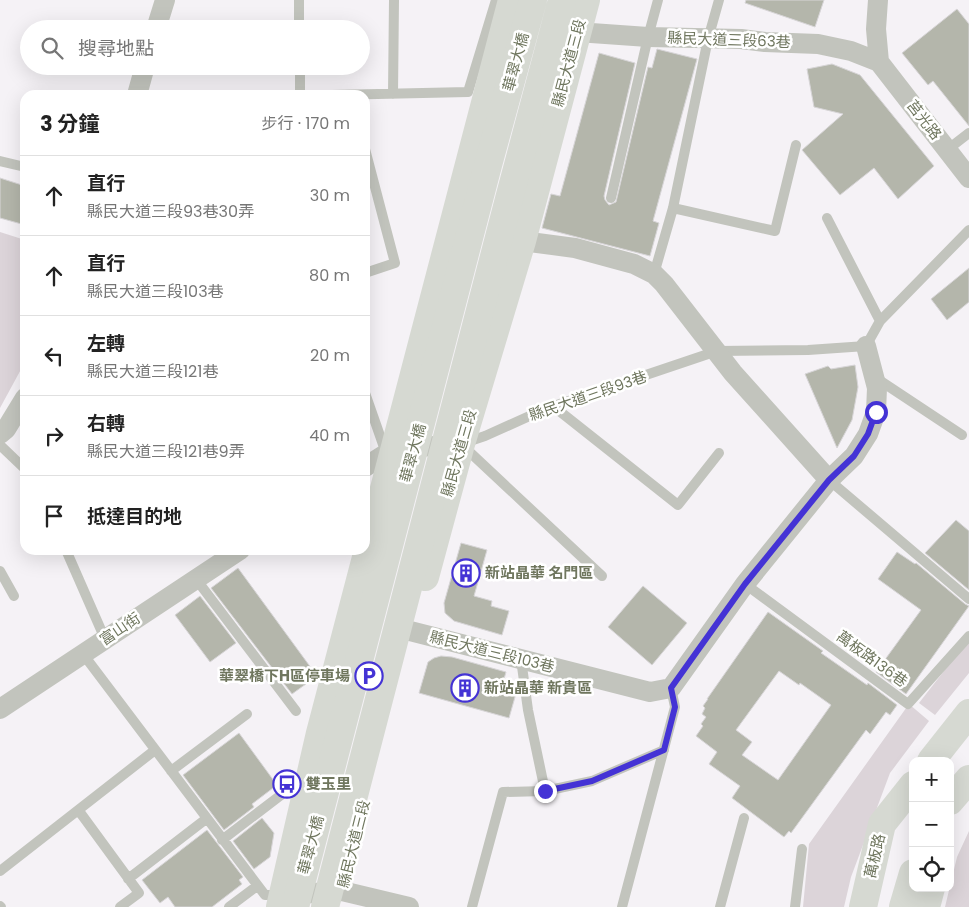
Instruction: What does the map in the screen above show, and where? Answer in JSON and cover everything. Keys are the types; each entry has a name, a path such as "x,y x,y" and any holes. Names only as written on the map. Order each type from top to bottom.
{"main road":[{"path":"370,534 512,0"},
{"name":"華翠大橋","path":"286,903 533,0"},
{"name":"華翠大橋","path":"335,902 508,199 562,0"},
{"name":"縣民大道三段","path":"335,902 461,444 522,241 586,0"},
{"path":"286,903 320,733 365,555"},
{"path":"935,757 969,713"},
{"path":"954,797 969,779"},
{"name":"萬板路","path":"863,907 882,824 909,791"},
{"path":"879,907 889,860 909,798"},
{"path":"903,907 909,886"},
{"path":"926,907 930,892"}],"street":[{"path":"159,20 165,0"},
{"path":"878,0 876,29 879,62"},
{"name":"縣民大道三段63巷","path":"577,32 818,44 851,52 879,62"},
{"name":"莒光路","path":"879,62 969,178"},
{"path":"139,90 143,75"},
{"path":"522,241 575,248 634,264 654,274 664,284 733,373 829,480"},
{"path":"671,688 745,584 829,480 854,456 868,434 876,412 878,388 866,346"},
{"path":"0,434 6,429 20,406"},
{"path":"370,464 391,451 461,444"},
{"name":"富山街","path":"0,709 196,579 227,555"},
{"name":"縣民大道三段103巷","path":"410,631 650,692 671,688"},
{"path":"286,903 335,902 409,907"}],"lane":[{"path":"299,0 299,20"},
{"path":"393,94 394,0"},
{"path":"370,95 468,92 496,0"},
{"path":"611,198 658,0"},
{"path":"654,274 673,208 708,39 719,0"},
{"path":"300,75 300,90"},
{"path":"947,150 969,133"},
{"path":"673,208 775,232 796,145"},
{"path":"0,161 20,166"},
{"path":"370,168 395,263 370,271"},
{"path":"827,218 880,320"},
{"path":"866,346 880,320 969,230"},
{"name":"縣民大道三段93巷","path":"461,444 553,406 717,351 808,350 866,346"},
{"path":"876,378 962,435"},
{"path":"370,404 391,451"},
{"path":"553,406 678,505 719,453"},
{"path":"0,444 20,464"},
{"path":"461,444 602,576"},
{"path":"829,480 969,599"},
{"path":"68,555 105,639"},
{"path":"0,571 14,596"},
{"path":"196,579 296,711"},
{"name":"萬板路136巷","path":"745,584 908,704 969,636"},
{"path":"83,654 265,895 286,903"},
{"path":"521,659 528,710 545,791"},
{"path":"622,907 675,707 671,688"},
{"path":"171,772 247,714"},
{"path":"0,871 155,750"},
{"path":"472,907 503,792 545,791 592,781 664,750"},
{"path":"222,840 281,795"},
{"path":"79,811 139,893 120,907"},
{"path":"128,879 206,818"},
{"path":"720,907 744,818"},
{"path":"795,907 802,849"},
{"path":"229,907 258,886"}],"shaded area":[{"path":"0,232 20,238 20,371 0,408"},
{"path":"969,639 969,673 935,715 919,703"},
{"path":"909,704 929,721 890,773 851,877 844,907 803,907 809,844"},
{"path":"969,831 969,907 945,907 949,892 954,892 954,870 957,857"}],"building":[{"path":"746,0 824,0 815,27 745,3"},
{"path":"957,9 969,24 969,126 933,81 928,85 902,53"},
{"path":"657,49 697,59 653,221 659,223 650,256 542,228 551,194 560,196 599,53 635,63 604,196 609,205 616,202 648,67 652,68"},
{"path":"832,64 860,75 934,166 898,199 874,168 840,195 802,150 843,114 814,107 807,69"},
{"path":"0,178 20,184 20,224 0,218"},
{"path":"969,268 969,302 947,320 931,299"},
{"path":"855,365 858,387 852,420 837,448 805,374 828,366 831,369"},
{"path":"956,520 969,531 969,590 925,553"},
{"name":"新站晶華 名門區","path":"461,543 487,550 474,596 492,601 491,606 509,611 502,635 454,621 445,613 444,603"},
{"path":"897,552 916,563 969,606 906,694 876,672 921,610 878,579"},
{"path":"238,568 317,676 292,694 211,588"},
{"path":"643,586 687,623 652,665 608,627"},
{"path":"200,596 236,643 210,662 175,615"},
{"path":"768,612 823,651 821,653 867,685 868,683 897,705 890,715 886,712 870,734 866,730 791,833 789,831 784,837 732,798 740,786 709,764 717,752 696,736 703,726 701,724 706,717 702,714 705,708 703,706","holes":["779,671 799,685 800,683 831,705 778,780 742,755 752,742 736,730"]},
{"name":"新站晶華 新貴區","path":"441,656 452,657 506,672 502,686 517,690 509,718 419,693 428,662"},
{"path":"239,733 277,785 252,804 254,807 224,830 183,775"},
{"path":"262,818 274,833 270,857 254,869 233,841"},
{"path":"207,830 243,877 239,880 242,884 212,907 175,907 168,897 160,903 142,880"}],"place":[{"name":"新站晶華 名門區","path":"466,573"},
{"name":"華翠橋下H區停車場","path":"369,676"},
{"name":"新站晶華 新貴區","path":"465,688"},
{"name":"雙玉里","path":"287,784"}],"route":[{"path":"545,791 592,781 664,750 675,707 671,688 745,584 829,480 854,456 868,434 876,412"}]}
